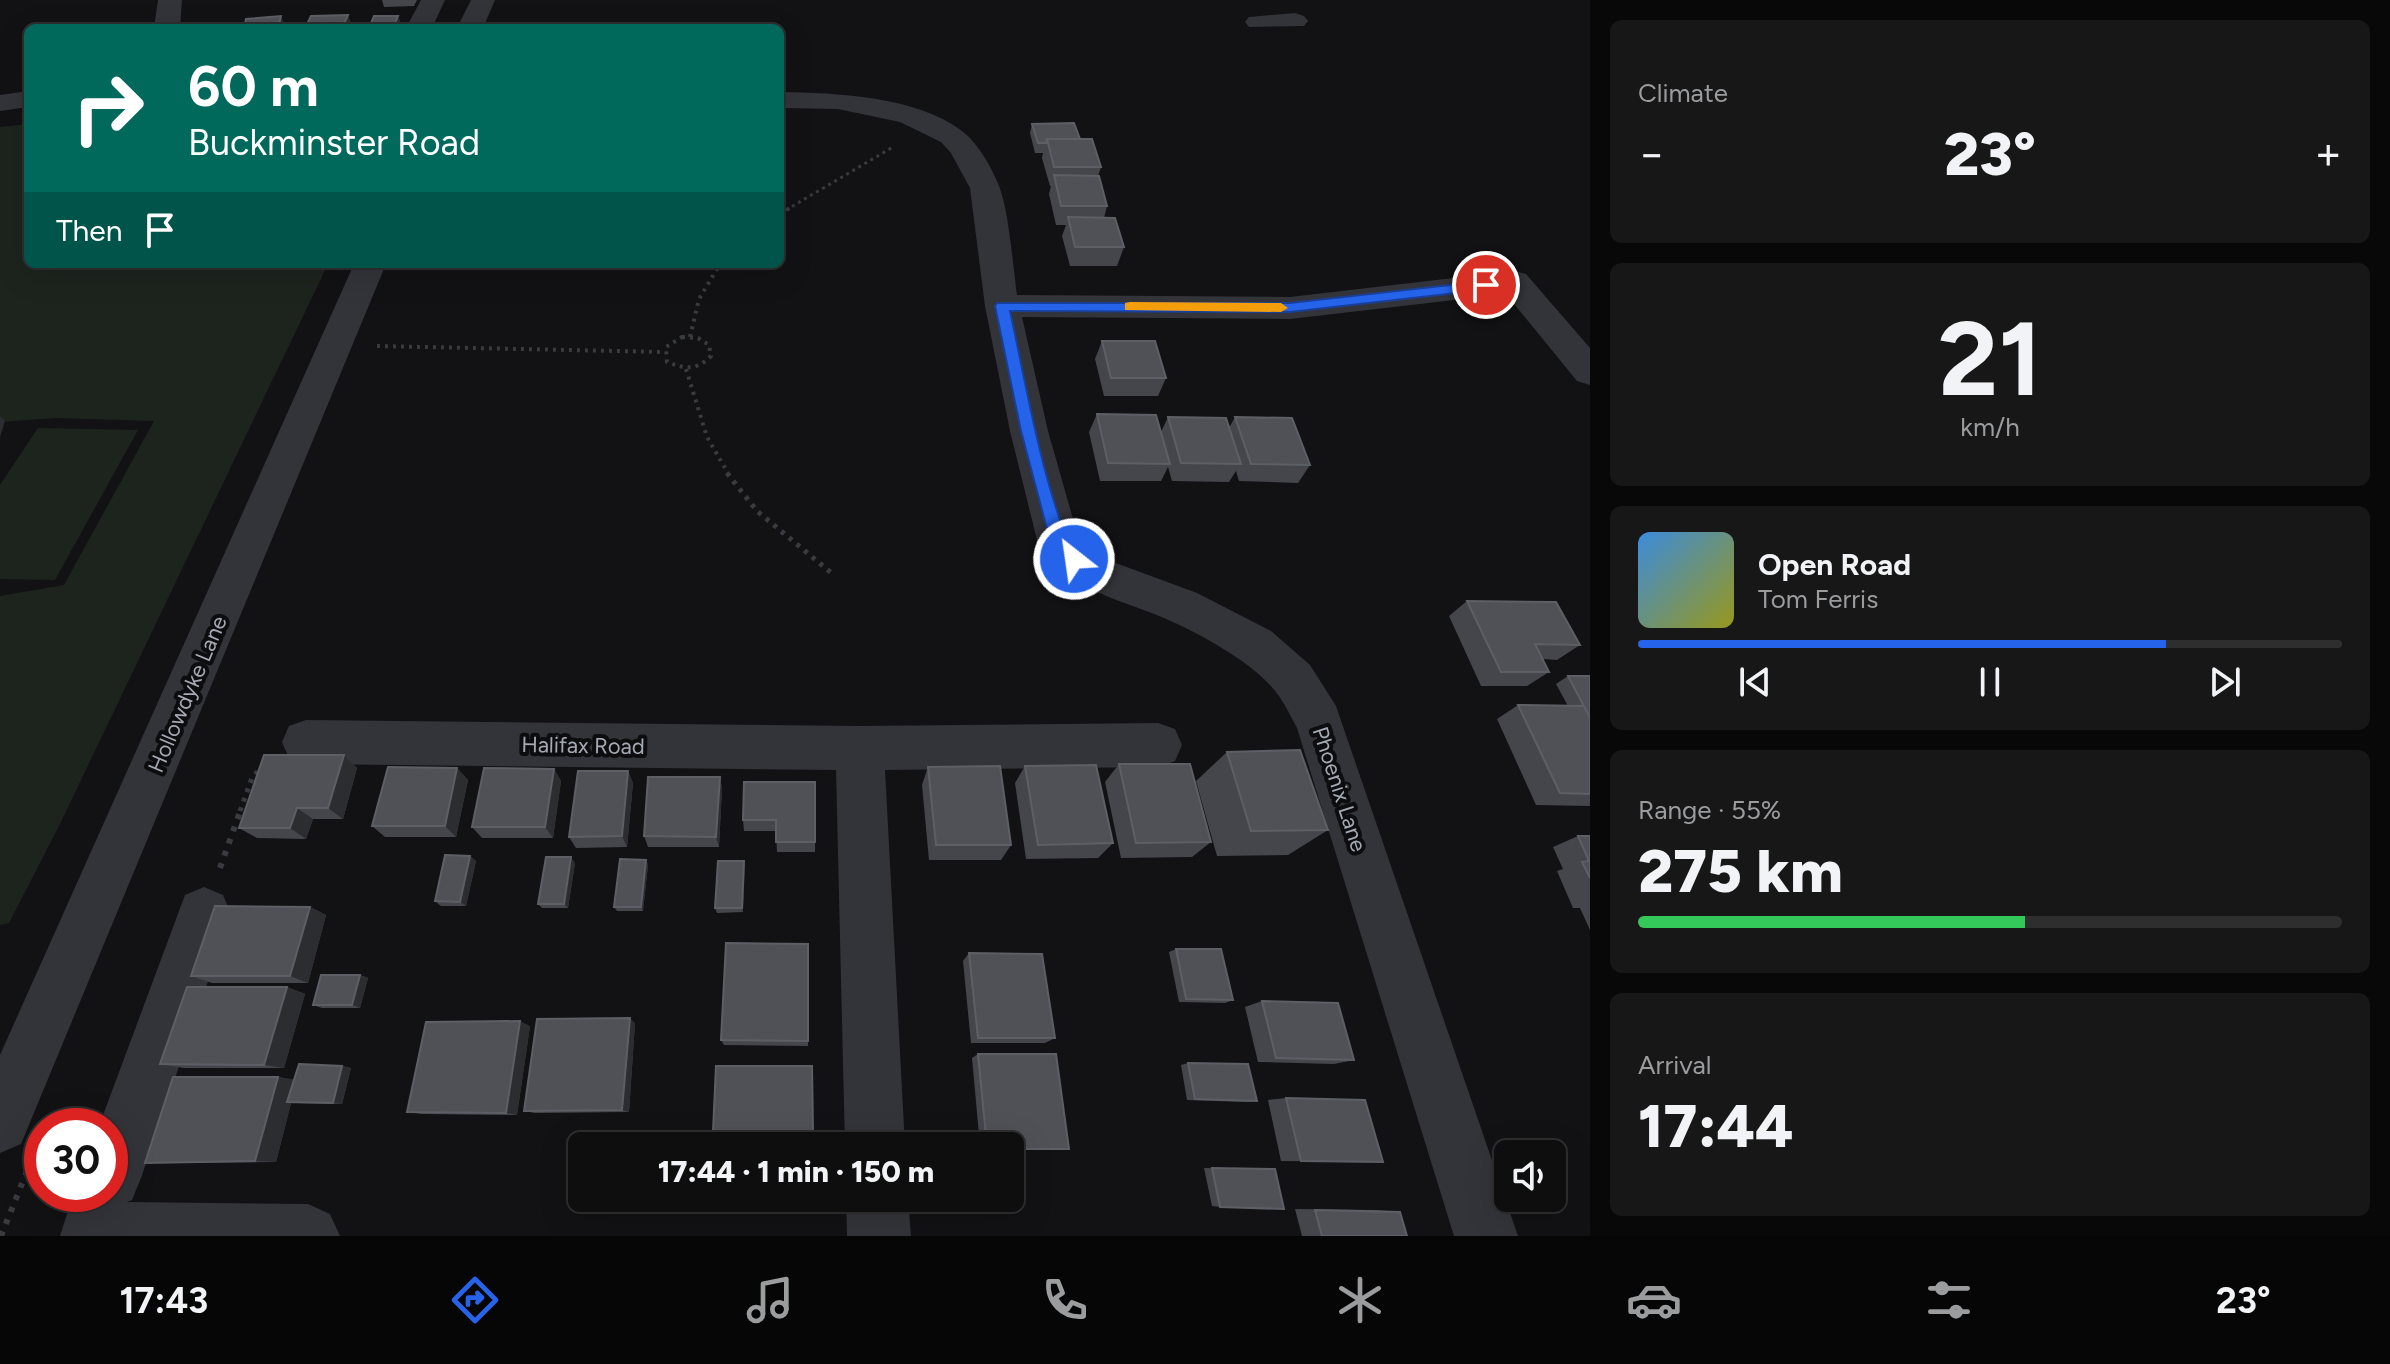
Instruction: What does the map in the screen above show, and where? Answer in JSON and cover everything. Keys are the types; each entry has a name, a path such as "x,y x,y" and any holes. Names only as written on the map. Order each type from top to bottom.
{"street":[{"path":"167,24 170,0"},
{"path":"421,24 433,0"},
{"path":"472,24 483,0"},
{"path":"1258,22 1295,21"},
{"path":"0,103 24,100"},
{"name":"Phoenix Lane","path":"784,100 838,101 876,107 932,125 964,149 985,188 1002,306 1029,431 1058,540 1074,559 1098,574 1182,606 1255,645 1294,679 1319,721 1486,1236"},
{"name":"Hollowdyke Lane","path":"0,1123 368,268"},
{"path":"1002,306 1290,308 1514,282 1590,372"},
{"name":"Halifax Road","path":"306,742 860,748 1158,745"},
{"path":"860,748 874,1132"},
{"path":"128,1128 204,914"},
{"path":"115,1212 308,1236"},
{"path":"878,1212 879,1236"}],"path":[{"path":"784,212 932,125"},
{"path":"690,337 699,299 718,268"},
{"path":"363,345 664,352 676,340 690,337 709,345 711,356 702,365 686,369 667,362 664,352"},
{"path":"686,369 700,426 738,490 775,532 835,576"},
{"path":"204,914 252,778 270,757 286,747 306,742"},
{"path":"1,1236 24,1179"}],"shaded area":[{"path":"24,124 24,268 326,268 59,826 9,923 0,925 0,596 64,585 154,421 56,418 0,422 0,127"},
{"path":"38,428 138,430 55,580 0,579 0,485"}],"building":[{"path":"348,15 344,24 307,24 311,16"},
{"path":"281,16 279,24 245,24 246,19"},
{"path":"374,16 398,16 395,24 371,24"},
{"path":"1074,123 1080,139 1047,139 1046,143 1038,143 1032,124"},
{"path":"1047,139 1092,139 1101,167 1054,167"},
{"path":"1054,175 1099,176 1107,206 1061,206"},
{"path":"1068,217 1115,218 1124,247 1075,247"},
{"path":"1102,341 1155,341 1166,378 1111,378"},
{"path":"1097,414 1156,415 1170,464 1108,463"},
{"path":"1168,417 1226,418 1241,464 1181,463"},
{"path":"1235,417 1292,418 1310,465 1251,464"},
{"path":"1467,601 1556,602 1580,645 1535,644 1549,672 1501,672"},
{"path":"1568,676 1590,676 1590,714 1588,714"},
{"path":"1518,705 1584,706 1590,718 1590,794 1560,793"},
{"path":"1300,750 1328,830 1251,831 1227,752"},
{"path":"264,755 344,755 328,808 297,808 290,828 239,828"},
{"path":"1119,764 1190,764 1211,842 1136,843"},
{"path":"1096,765 1113,843 1038,845 1025,766"},
{"path":"1000,766 1011,845 936,845 928,767"},
{"path":"388,767 457,768 445,826 372,826"},
{"path":"484,768 554,769 545,827 472,827"},
{"path":"578,771 628,771 622,836 569,837"},
{"path":"648,777 720,777 716,837 644,836"},
{"path":"744,782 815,782 815,842 776,842 776,820 743,820"},
{"path":"1578,836 1590,836 1590,878 1582,862 1589,861"},
{"path":"445,855 470,856 460,902 435,901"},
{"path":"546,857 571,857 564,904 538,904"},
{"path":"620,859 646,860 641,907 614,907"},
{"path":"718,861 744,861 742,908 715,908"},
{"path":"215,906 310,907 290,976 191,976"},
{"path":"726,943 808,944 808,1041 721,1040"},
{"path":"1176,949 1221,949 1233,1000 1186,999"},
{"path":"969,953 1042,954 1055,1038 978,1038"},
{"path":"321,975 360,975 352,1005 313,1005"},
{"path":"187,987 287,987 264,1065 160,1064"},
{"path":"1262,1001 1338,1003 1354,1060 1276,1058"},
{"path":"630,1018 622,1110 524,1111 537,1019"},
{"path":"520,1021 506,1113 407,1112 426,1022"},
{"path":"978,1054 1056,1054 1069,1149 1024,1149 1024,1132 986,1132"},
{"path":"1188,1063 1248,1064 1257,1101 1195,1099"},
{"path":"299,1064 342,1066 333,1103 287,1102"},
{"path":"716,1066 812,1066 813,1132 713,1131"},
{"path":"173,1077 278,1077 255,1161 145,1163"},
{"path":"1286,1098 1365,1100 1383,1162 1301,1161"},
{"path":"1212,1168 1275,1169 1284,1209 1220,1207"},
{"path":"1315,1210 1400,1212 1407,1236 1322,1236"}],"slow traffic":[{"path":"1130,307 1281,308"}],"route":[{"path":"1074,559 1058,540 1029,431 1002,306 1290,308 1486,285"}]}
